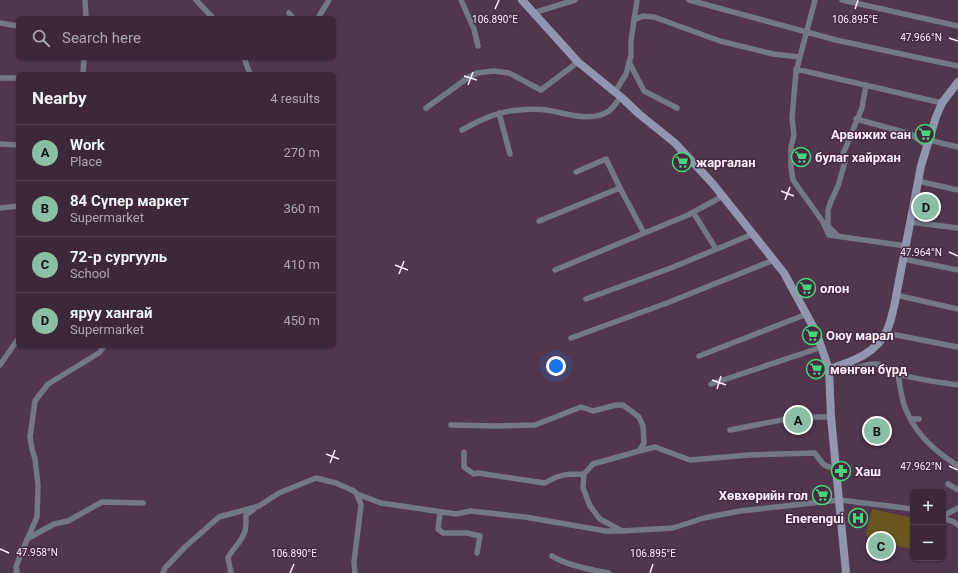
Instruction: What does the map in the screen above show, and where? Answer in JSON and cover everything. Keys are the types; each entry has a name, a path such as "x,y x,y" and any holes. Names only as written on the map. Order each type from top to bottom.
{"main road":[{"path":"522,0 578,62 618,95 638,114 675,143 724,196 784,273 816,332 828,369 831,417 846,573"},
{"path":"828,369 855,360 869,352 879,343 886,333 890,323 918,181 928,143 942,103 958,82"}],"street":[{"path":"85,0 86,16"},
{"path":"196,0 211,16"},
{"path":"319,16 329,0"},
{"path":"461,0 474,29 478,46"},
{"path":"533,13 576,0"},
{"path":"462,130 479,120 499,113 519,110 546,110 560,114 598,116 609,110 618,95 631,56 637,0"},
{"path":"690,0 836,40 958,66"},
{"path":"815,0 796,69 792,118 794,135 791,146 791,167 793,180 823,222 828,235 906,246"},
{"path":"842,0 958,26"},
{"path":"634,20 643,16 654,17 720,41 773,54 799,58"},
{"path":"0,24 16,26"},
{"path":"82,72 84,60"},
{"path":"245,60 249,72"},
{"path":"426,108 469,77 477,73 494,71 508,73 541,90 578,62"},
{"path":"629,62 644,91 677,108"},
{"path":"796,69 942,103"},
{"path":"0,78 16,78"},
{"path":"838,236 828,226 828,210 845,162 843,154 856,119 862,108 866,85"},
{"path":"499,113 510,154"},
{"path":"856,119 911,134 928,143 958,147"},
{"path":"0,144 16,145"},
{"path":"576,172 606,159 644,233"},
{"path":"918,181 958,190"},
{"path":"538,221 620,188"},
{"path":"555,270 693,212 724,196"},
{"path":"0,208 16,206"},
{"path":"693,212 716,249"},
{"path":"910,222 958,228"},
{"path":"586,299 671,268 753,234"},
{"path":"571,338 666,303 774,260"},
{"path":"903,260 958,270"},
{"path":"896,295 958,309"},
{"path":"699,356 807,314"},
{"path":"886,333 958,347"},
{"path":"0,365 16,342"},
{"path":"712,384 822,347"},
{"path":"17,573 16,567 26,539 37,517 38,485 35,459 30,437 35,401 48,384 99,353 103,348"},
{"path":"844,364 853,369 878,364 898,374 936,383 958,385"},
{"path":"898,374 906,409 911,419 924,439 938,453 958,466 958,472"},
{"path":"451,425 534,425 581,407 593,411 622,405 639,417 642,426 644,443 639,450"},
{"path":"730,430 797,417 831,417"},
{"path":"911,419 919,419"},
{"path":"622,531 600,519 590,506 583,488 584,474 593,464 639,450 655,447 690,460 747,455 815,453 828,468 836,468"},
{"path":"464,452 464,467 474,474 478,473 545,483 566,474 584,474"},
{"path":"231,573 228,558 245,532 246,515 279,493 316,478 336,483 354,491 357,494 381,503 456,514 470,511 525,517 606,531 673,528 704,518 740,511 840,500 910,510"},
{"path":"948,484 958,490"},
{"path":"354,573 361,505 357,494"},
{"path":"26,539 54,524 68,521 102,502 144,503"},
{"path":"162,573 186,546 219,517 259,506"},
{"path":"946,515 958,508"},
{"path":"440,512 439,531 443,533 467,533 480,536 477,553"},
{"path":"946,518 958,525"},
{"path":"552,556 583,567 609,573"}],"shaded area":[{"path":"872,509 910,517 910,548 869,540 866,534"}],"place":[{"name":"Арвижих сан","path":"925,134"},
{"name":"булаг хайрхан","path":"801,157"},
{"name":"жаргалан","path":"682,162"},
{"name":"яруу хангай","path":"926,207"},
{"name":"олон","path":"806,288"},
{"name":"Оюу марал","path":"812,335"},
{"name":"мөнгөн бүрд","path":"816,369"},
{"name":"Work","path":"798,420"},
{"name":"84 Сүпер маркет","path":"877,431"},
{"name":"Хаш","path":"841,471"},
{"name":"Хөвхөрийн гол","path":"822,495"},
{"name":"Enerengui","path":"858,518"},
{"name":"72-р сургууль","path":"881,546"}]}
